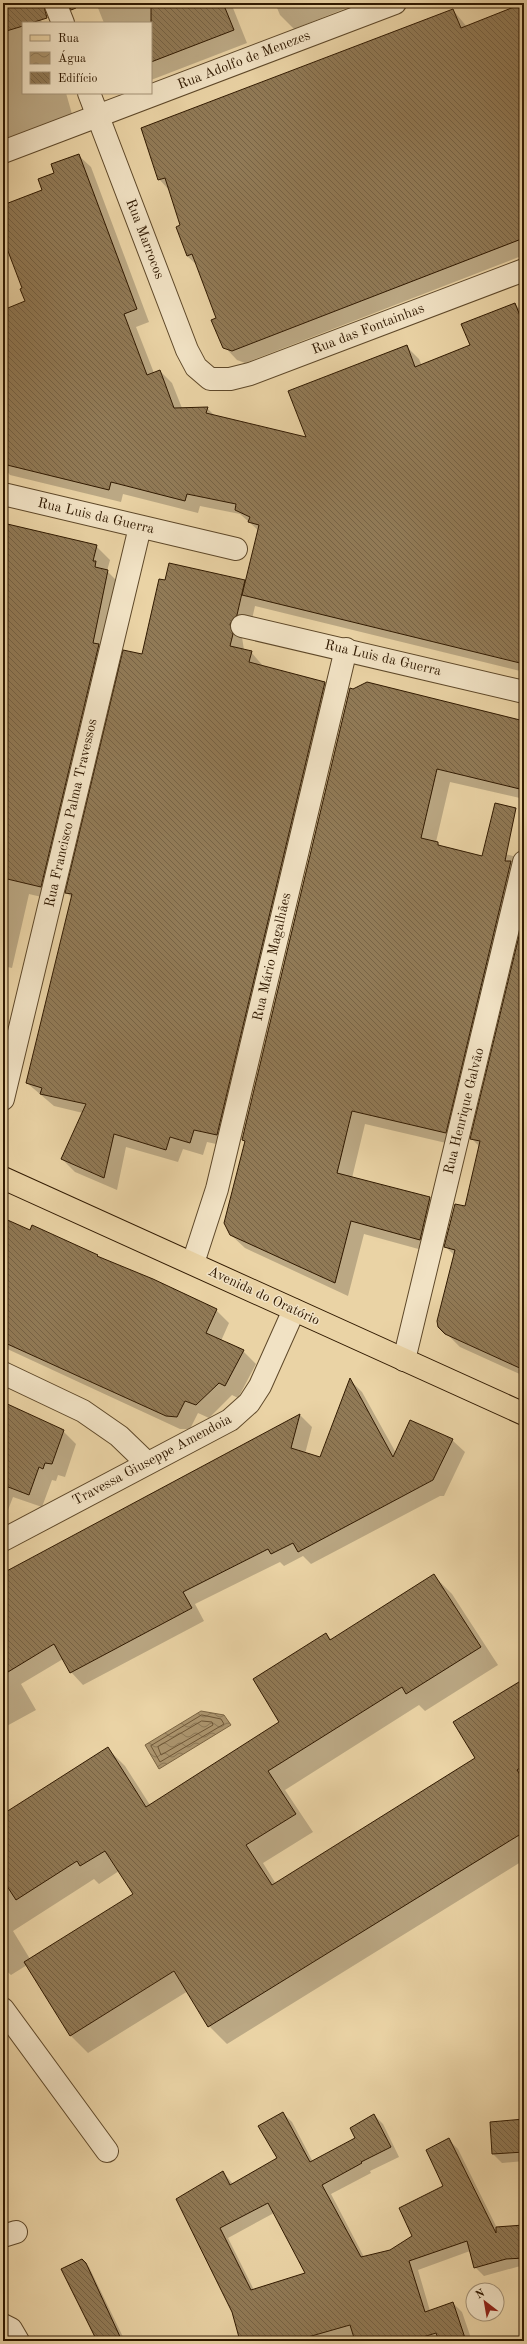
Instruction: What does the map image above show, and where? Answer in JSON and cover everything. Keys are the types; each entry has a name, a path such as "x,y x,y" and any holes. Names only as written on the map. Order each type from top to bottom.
{"main road":[{"name":"Avenida do Oratório","path":"3,1178 524,1414"}],"street":[{"path":"55,3 63,22"},
{"name":"Rua Adolfo de Menezes","path":"3,152 395,3"},
{"name":"Rua Marrocos","path":"89,94 188,350 196,367 210,379"},
{"name":"Rua das Fontainhas","path":"210,379 230,379 250,374 524,270"},
{"name":"Rua Luis da Guerra","path":"3,494 236,549"},
{"name":"Rua Francisco Palma Travessos","path":"3,1099 140,527"},
{"name":"Rua Luis da Guerra","path":"242,626 346,649 524,692"},
{"name":"Rua Mário Magalhães","path":"193,1263 217,1189 346,649"},
{"name":"Rua Henrique Galvão","path":"404,1360 524,862"},
{"name":"Travessa Giuseppe Amendoia","path":"3,1540 230,1420 249,1403 260,1386 294,1310"},
{"path":"3,1373 83,1411 119,1436 148,1463"},
{"path":"3,2009 106,2151"},
{"path":"3,2325 11,2329 18,2341"}],"water":[{"path":"201,1711 224,1715 231,1725 159,1769 145,1745"}],"building":[{"path":"3,3 43,3 47,18 34,22 22,22 22,26 3,32"},
{"path":"68,3 76,3 76,8 71,10"},
{"path":"151,3 223,3 234,30 152,62"},
{"path":"524,3 524,238 232,351 223,348 211,320 216,318 192,254 187,256 176,227 180,225 165,178 158,180 141,128 453,9 461,28"},
{"path":"79,154 137,309 124,314 147,375 160,370 174,408 208,407 206,413 306,437 288,391 407,345 415,367 470,345 461,324 515,303 524,326 524,664 242,595 259,525 248,522 250,517 235,510 236,504 187,494 185,501 111,482 109,490 3,464 3,310 25,301 20,289 22,288 3,238 3,205 42,190 38,179 54,173 51,164"},
{"path":"3,523 97,545 93,561 96,561 95,567 108,570 93,643 99,644 41,887 3,878"},
{"path":"169,563 245,580 237,615 230,624 233,634 230,646 252,651 249,662 325,682 217,1135 194,1130 190,1143 170,1137 166,1150 114,1134 104,1178 61,1159 86,1104 40,1094 42,1088 26,1083 72,894 65,893 123,650 142,654 159,579 165,580"},
{"path":"367,682 524,721 524,790 437,769 421,838 438,842 438,845 482,856 495,803 516,808 505,861 511,861 446,1133 352,1111 337,1173 430,1197 420,1240 351,1221 335,1283 230,1235 224,1223 245,1141 242,1140 350,688 353,689"},
{"path":"524,915 524,1370 445,1334 438,1327 437,1321 455,1250 444,1247 455,1204 465,1206 480,1141 470,1139"},
{"path":"3,1218 30,1230 32,1225 98,1255 97,1256 153,1279 217,1309 206,1333 244,1350 225,1386 219,1383 196,1405 185,1401 177,1417 166,1416 3,1342"},
{"path":"350,1378 393,1457 410,1420 453,1439 433,1480 298,1552 293,1543 271,1554 268,1549 183,1592 192,1608 70,1673 54,1644 3,1675 3,1573 300,1414 291,1448 320,1457"},
{"path":"3,1402 64,1430 52,1464 45,1463 43,1469 39,1467 29,1495 3,1485"},
{"path":"434,1574 481,1647 406,1694 402,1687 268,1771 296,1814 246,1845 272,1885 475,1758 453,1722 524,1679 524,1765 517,1770 524,1781 524,1832 208,2027 174,1971 70,2036 24,1962 133,1894 105,1851 80,1866 77,1861 16,1900 3,1880 3,1814 108,1747 146,1807 279,1722 253,1679 326,1633 330,1640"},
{"path":"283,2112 310,2162 355,2138 350,2128 374,2114 391,2147 361,2162 362,2163 322,2185 361,2257 390,2250 412,2236 399,2208 443,2186 426,2150 449,2138 496,2233 496,2227 524,2225 524,2258 506,2259 474,2268 467,2241 409,2261 425,2312 453,2302 466,2341 439,2341 436,2333 410,2341 355,2341 350,2325 294,2341 240,2341 232,2312 176,2199 223,2171 230,2185 277,2158 258,2126","holes":["268,2203 305,2273 251,2290 220,2228"]},
{"path":"524,2119 524,2152 492,2154 490,2122"},
{"path":"82,2259 86,2263 122,2341 97,2341 61,2269"}]}
